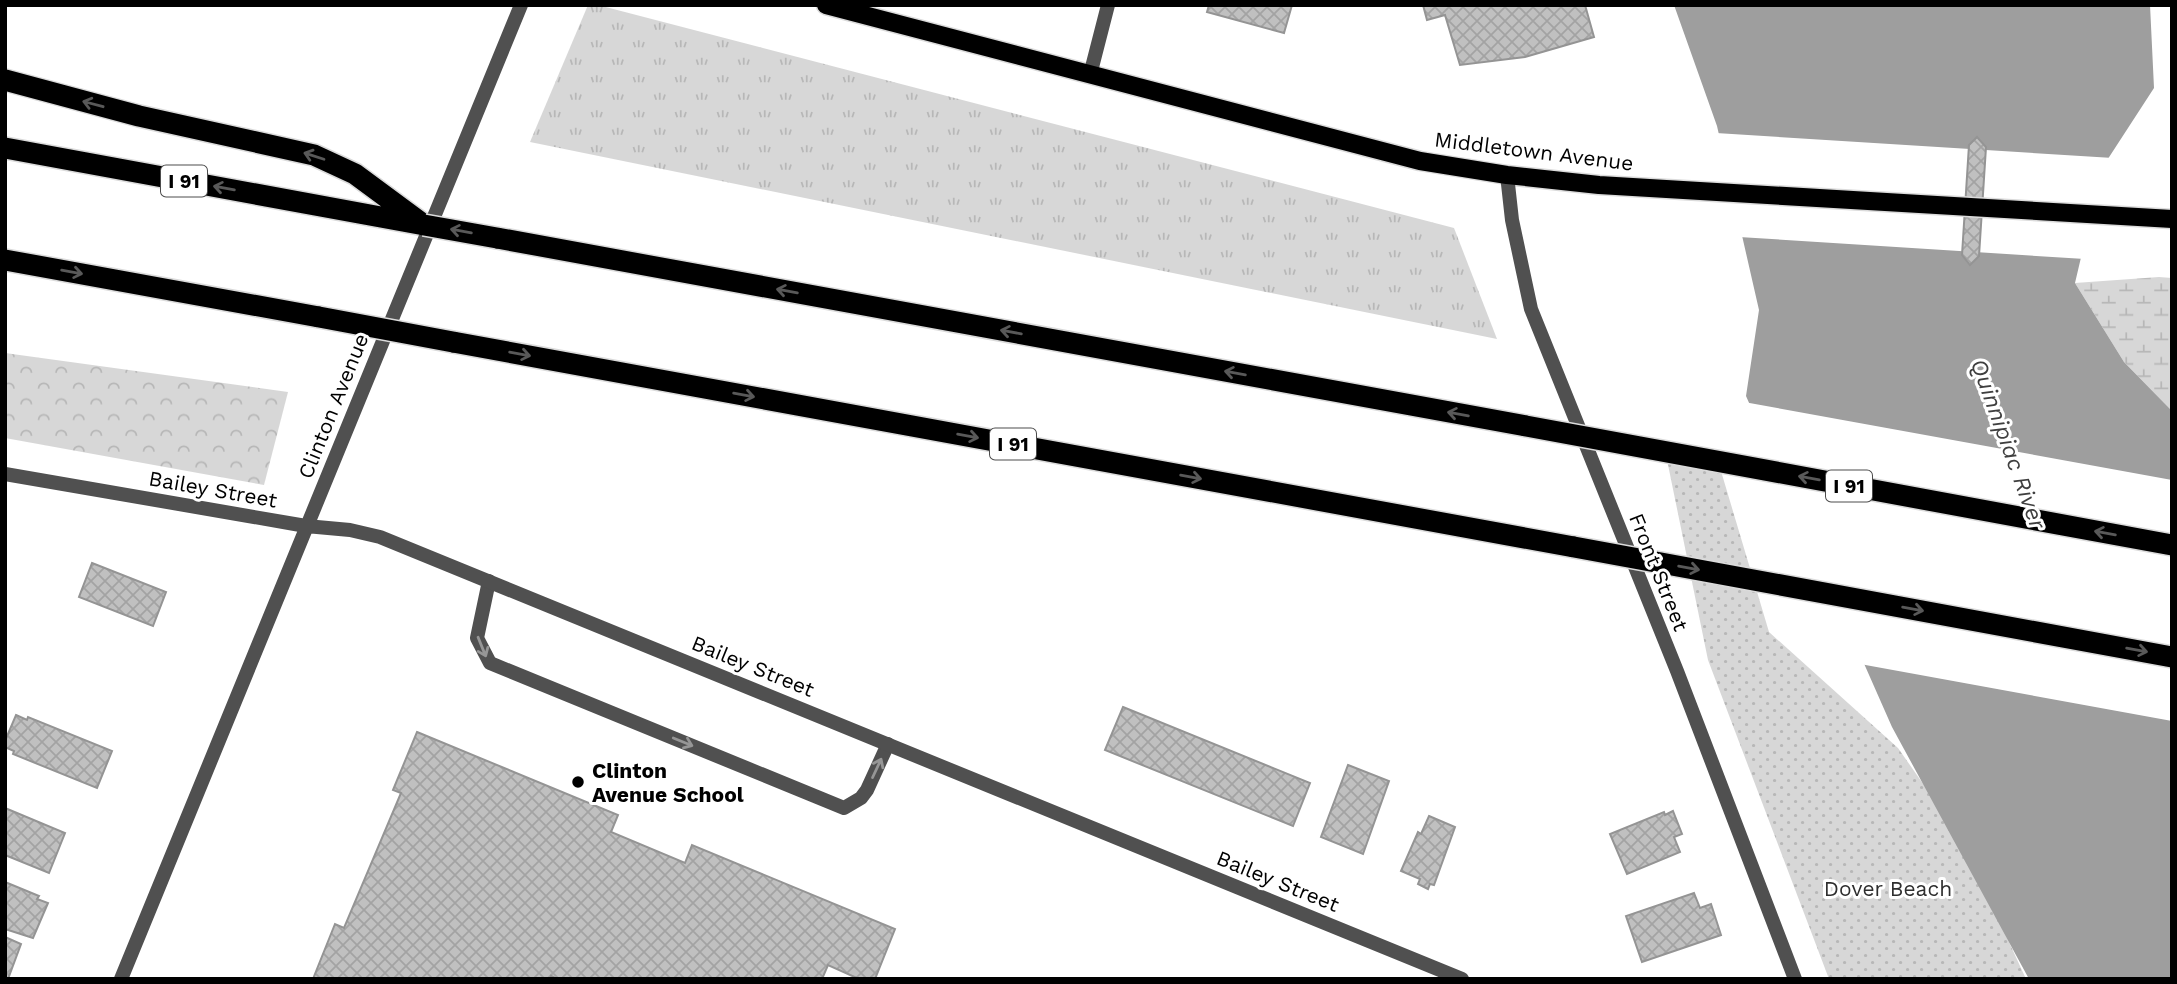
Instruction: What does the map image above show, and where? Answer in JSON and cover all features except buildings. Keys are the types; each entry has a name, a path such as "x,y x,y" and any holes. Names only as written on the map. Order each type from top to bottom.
{"highway":[{"path":"5,80 139,116 314,155 345,169 374,187 424,225"},
{"name":"I 91","path":"5,148 2172,545"},
{"name":"I 91","path":"5,260 2172,657"}],"main road":[{"name":"Middletown Avenue","path":"826,5 1420,161 1507,175 1599,185 2172,219"}],"street":[{"name":"Clinton Avenue","path":"121,979 521,5"},
{"path":"1090,75 1108,5"},
{"name":"Front Street","path":"1507,175 1512,220 1531,309 1671,658 1795,979"},
{"name":"Bailey Street","path":"5,474 380,537 1462,979"},
{"path":"489,581 477,638 490,663 844,808 861,798 867,790 888,744"}],"green space":[{"path":"588,5 598,5 1454,228 1497,339 530,142"},
{"path":"2172,278 2172,411 2124,362 2075,283"},
{"path":"5,353 288,392 264,485 5,438"},
{"name":"Dover Beach","path":"1666,455 1718,461 1769,632 1898,748 1961,838 2026,979 1829,979 1708,660"}],"water":[{"name":"Quinnipiac River","path":"1674,5 2150,5 2154,88 2102,168 2075,283 2124,362 2172,411 2172,979 2029,979 1892,727 1746,396 1759,310 1717,126"}],"pier":[{"path":"1716,133 2113,158 2106,170 2085,259 1739,237"},
{"path":"1744,402 2172,480 2172,721 1860,664"}],"place":[{"name":"Clinton Avenue School","path":"578,782"}]}
